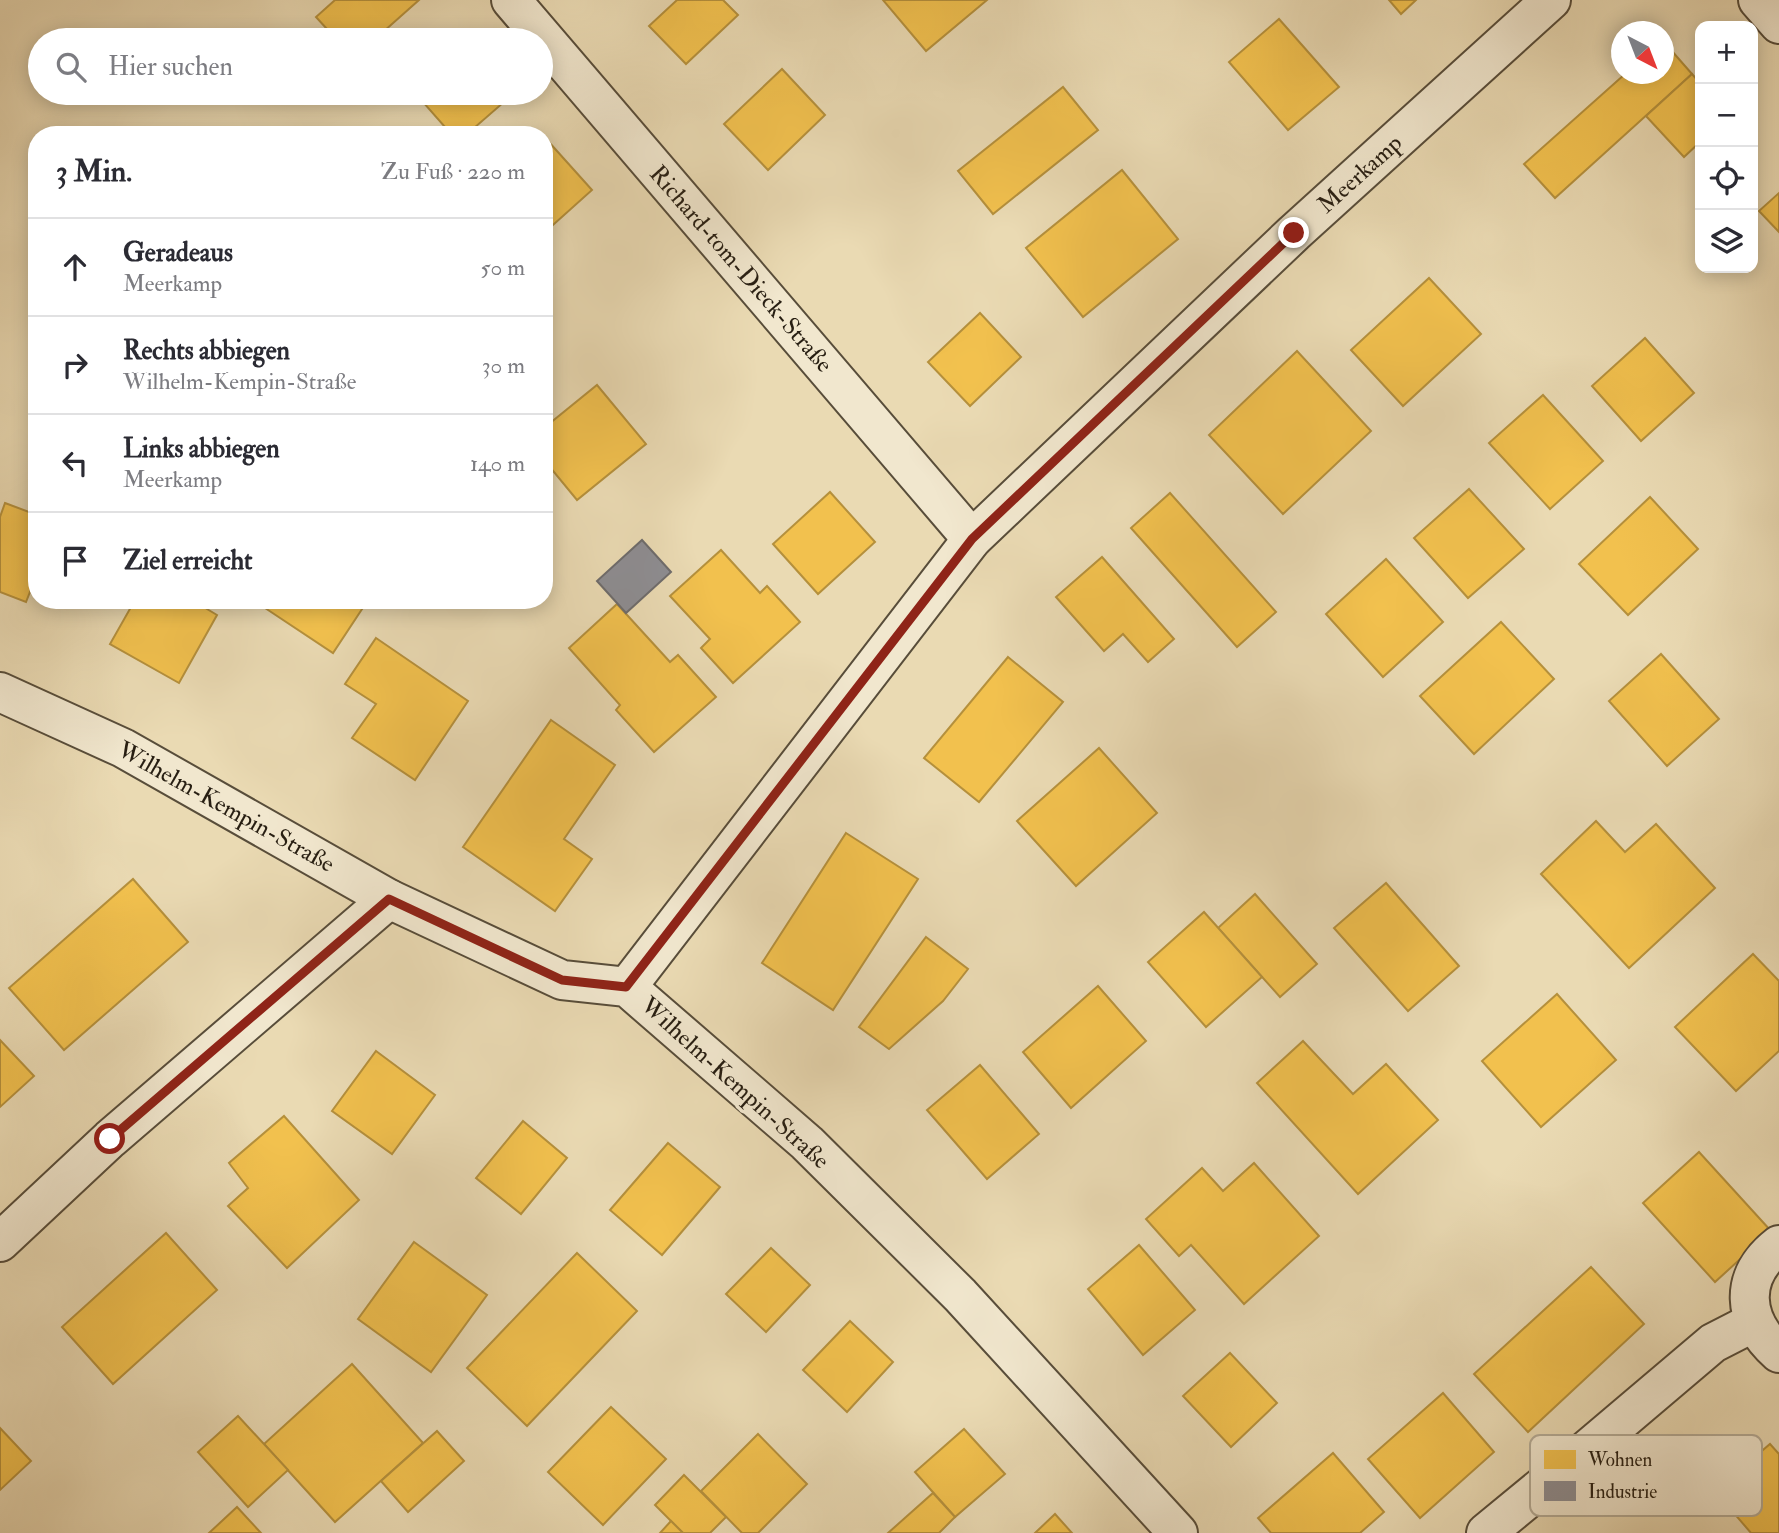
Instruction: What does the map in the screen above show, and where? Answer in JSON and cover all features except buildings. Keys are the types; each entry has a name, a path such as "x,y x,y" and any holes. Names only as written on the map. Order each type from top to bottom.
{"street":[{"name":"Richard-tom-Dieck-Straße","path":"510,0 534,28"},
{"name":"Meerkamp","path":"626,987 972,539 1294,233 1551,0"},
{"path":"1758,0 1779,24"},
{"name":"Richard-tom-Dieck-Straße","path":"553,50 972,539"},
{"name":"Wilhelm-Kempin-Straße","path":"0,692 123,748 389,899 562,980 626,987 807,1143 975,1311 1178,1533"},
{"path":"0,1241 110,1139 389,899"},
{"path":"1779,1245 1762,1261 1753,1280 1749,1301 1754,1322 1765,1340 1779,1353"},
{"path":"1605,1435 1713,1343 1754,1322"},
{"path":"1486,1533 1530,1497"}],"route":[{"path":"110,1139 389,899 562,980 626,987 972,539 1294,233"}]}
